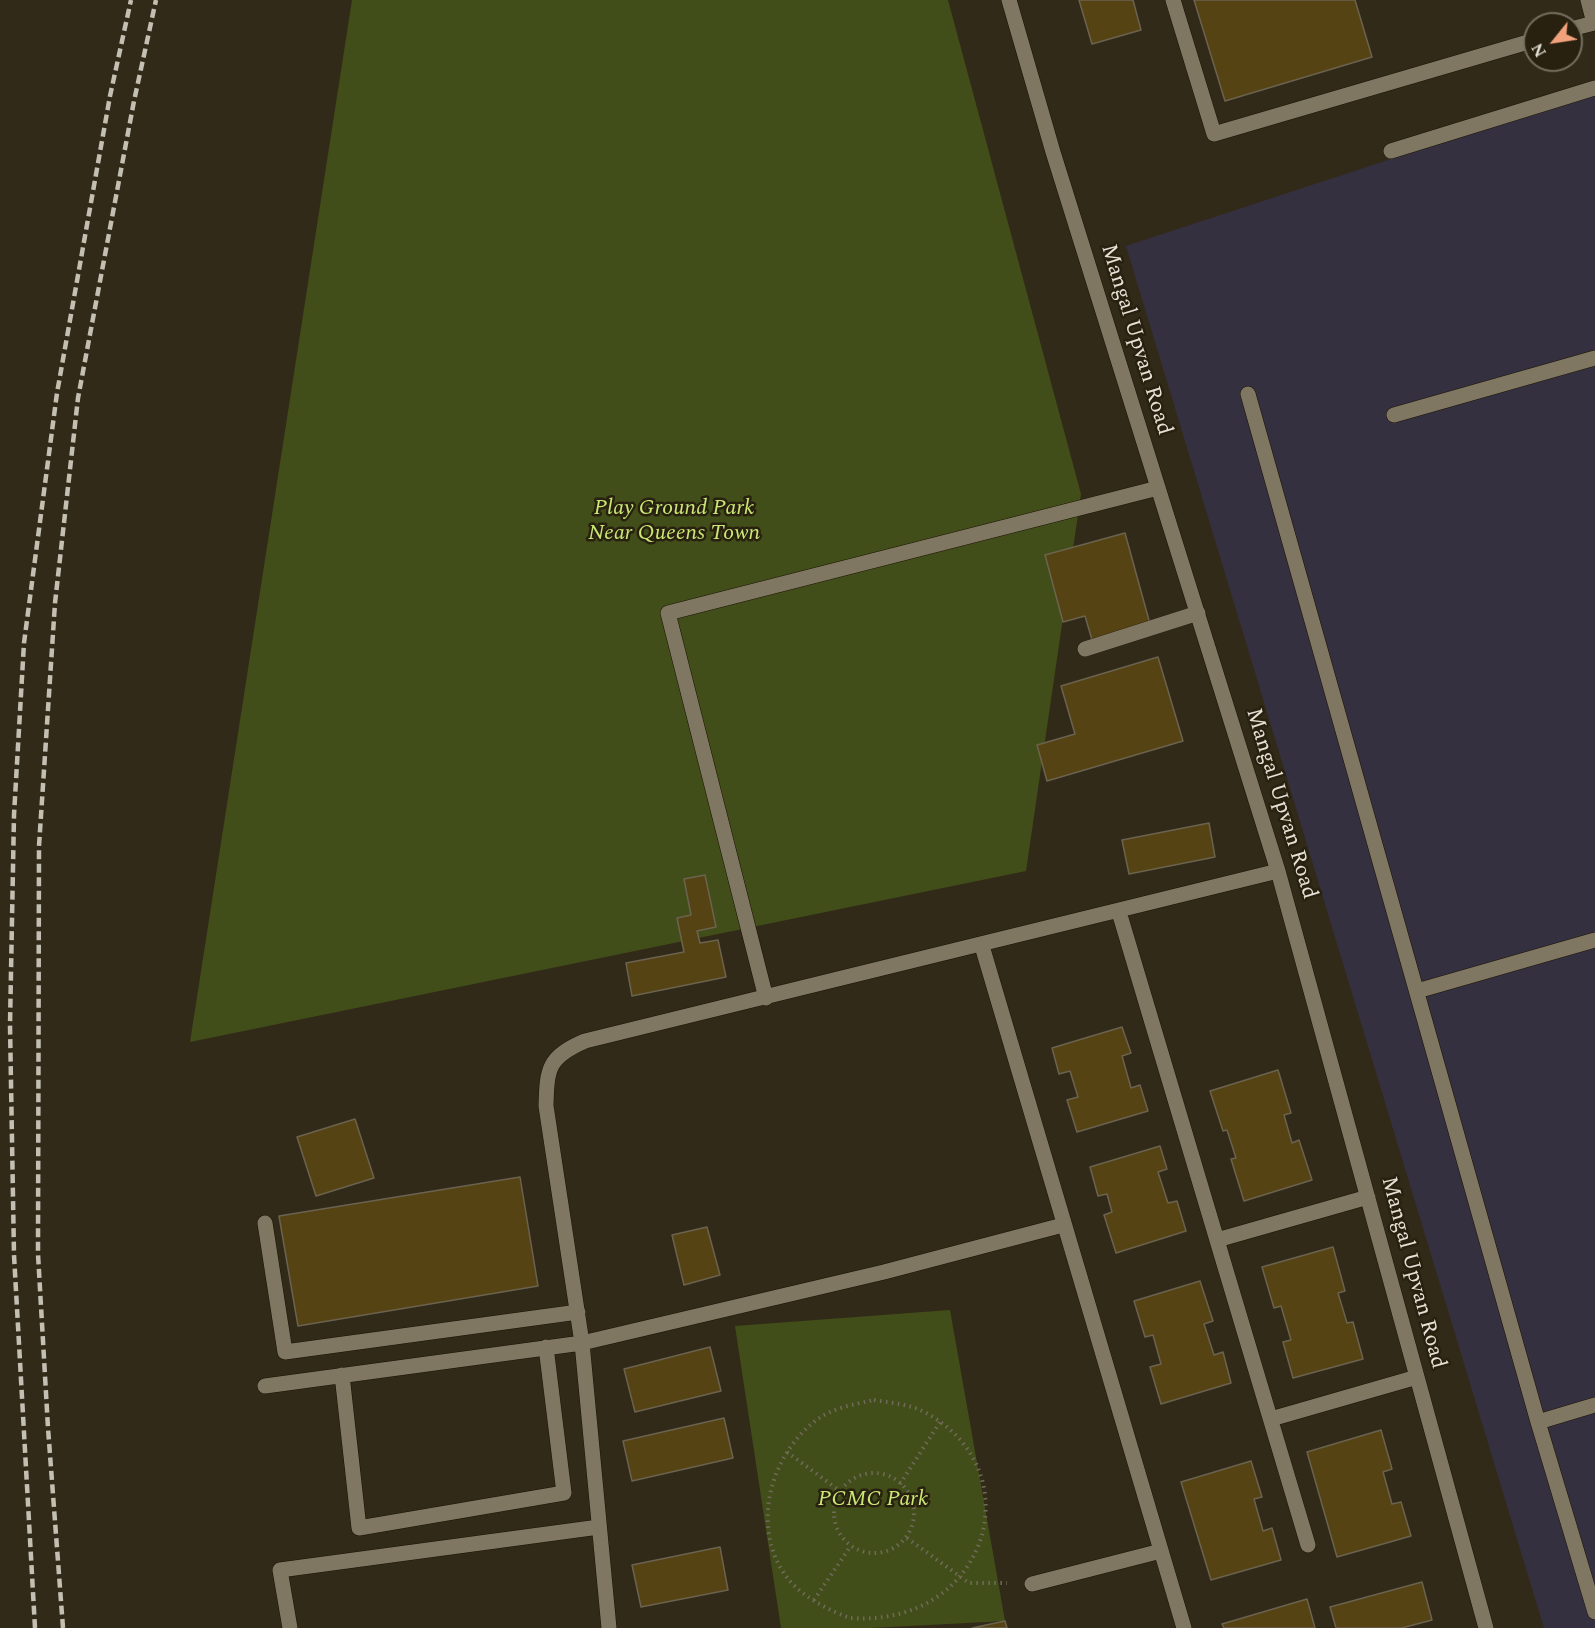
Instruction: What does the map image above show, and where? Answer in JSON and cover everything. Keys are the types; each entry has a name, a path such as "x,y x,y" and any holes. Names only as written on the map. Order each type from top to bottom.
{"street":[{"name":"Mangal Upvan Road","path":"1009,0 1053,152 1278,871 1486,1628"},
{"path":"1173,0 1214,134 1523,44"},
{"path":"1583,25 1594,22 1588,0"},
{"path":"1391,151 1595,88"},
{"path":"1394,415 1595,358"},
{"path":"1248,394 1538,1422 1595,1612"},
{"path":"766,998 668,613 1158,488"},
{"path":"1085,649 1198,613"},
{"path":"609,1628 582,1343 546,1106 547,1078 551,1063 566,1049 585,1041 981,946 1278,871"},
{"path":"1119,912 1308,1545"},
{"path":"1417,991 1595,940"},
{"path":"981,946 1185,1628"},
{"path":"1217,1240 1368,1197"},
{"path":"265,1223 285,1352 578,1312"},
{"path":"265,1386 582,1343 884,1272 1063,1225"},
{"path":"342,1375 358,1528 564,1493 546,1347"},
{"path":"1271,1419 1417,1377"},
{"path":"1538,1422 1595,1405"},
{"path":"290,1628 280,1570 599,1527"},
{"path":"1032,1584 1161,1551"}],"path":[{"path":"871,1623 840,1614 814,1600 790,1582 778,1564 770,1539 766,1515 777,1471 787,1452 803,1431 820,1417 843,1407 874,1400 906,1405 940,1422 956,1436 973,1462 983,1491 986,1539 977,1561"},
{"path":"900,1484 940,1422"},
{"path":"787,1452 840,1491"},
{"path":"874,1473 900,1484 907,1491 913,1506 912,1524 906,1538 896,1547 882,1551 872,1552 850,1547 835,1527 835,1504 840,1491 850,1479 874,1473"},
{"path":"906,1538 969,1583 1032,1584"},
{"path":"814,1600 850,1547"},
{"path":"964,1589 973,1572"}],"shaded area":[{"path":"1595,92 1595,1628 1544,1628 1126,246"}],"green space":[{"name":"Play Ground Park Near Queens Town","path":"352,0 948,0 1081,494 1026,871 190,1042"},
{"name":"PCMC Park","path":"950,1310 1005,1621 871,1628 781,1628 735,1326"}],"building":[{"path":"1079,0 1133,0 1141,30 1092,44"},
{"path":"1194,0 1355,0 1372,57 1225,101"},
{"path":"1125,533 1150,624 1092,640 1085,616 1063,622 1045,555"},
{"path":"1158,657 1183,741 1047,781 1037,745 1075,734 1061,686"},
{"path":"1209,823 1215,857 1129,874 1122,840"},
{"path":"705,875 716,927 697,931 700,943 718,940 726,977 632,996 626,963 684,952 677,918 691,915 684,879"},
{"path":"1122,1027 1131,1053 1122,1056 1131,1088 1140,1085 1148,1111 1077,1132 1067,1100 1078,1097 1070,1071 1059,1074 1052,1048"},
{"path":"1278,1070 1291,1113 1284,1115 1292,1143 1299,1140 1312,1180 1244,1201 1231,1159 1236,1158 1227,1130 1223,1131 1210,1091"},
{"path":"355,1119 374,1178 316,1196 297,1137"},
{"path":"1160,1146 1167,1169 1158,1172 1168,1203 1177,1201 1186,1231 1116,1253 1104,1215 1112,1212 1107,1194 1098,1196 1090,1167"},
{"path":"520,1177 538,1286 298,1326 279,1216"},
{"path":"707,1227 720,1275 684,1285 672,1235"},
{"path":"1333,1247 1345,1291 1338,1293 1347,1323 1353,1322 1363,1359 1293,1378 1283,1342 1291,1340 1281,1306 1274,1308 1262,1267"},
{"path":"1200,1281 1213,1321 1204,1324 1214,1355 1223,1352 1231,1383 1161,1404 1150,1367 1161,1364 1153,1335 1145,1337 1134,1301"},
{"path":"710,1347 721,1391 635,1412 624,1369"},
{"path":"724,1418 733,1458 632,1481 623,1441"},
{"path":"1381,1430 1392,1469 1383,1472 1392,1504 1401,1502 1411,1536 1337,1557 1307,1452"},
{"path":"1251,1461 1262,1497 1254,1499 1263,1531 1272,1528 1281,1560 1211,1580 1181,1482"},
{"path":"720,1547 728,1590 641,1607 632,1565"},
{"path":"1422,1582 1432,1620 1402,1628 1336,1628 1330,1607"},
{"path":"1307,1599 1315,1628 1224,1628 1222,1624"},
{"path":"1005,1621 1007,1628 972,1628"}],"railway":[{"path":"35,1628 14,1255 10,1025 14,815 24,643 57,393 110,96 131,0"},
{"path":"63,1628 38,1254 39,846 55,603 78,398 134,101 156,0"}]}
